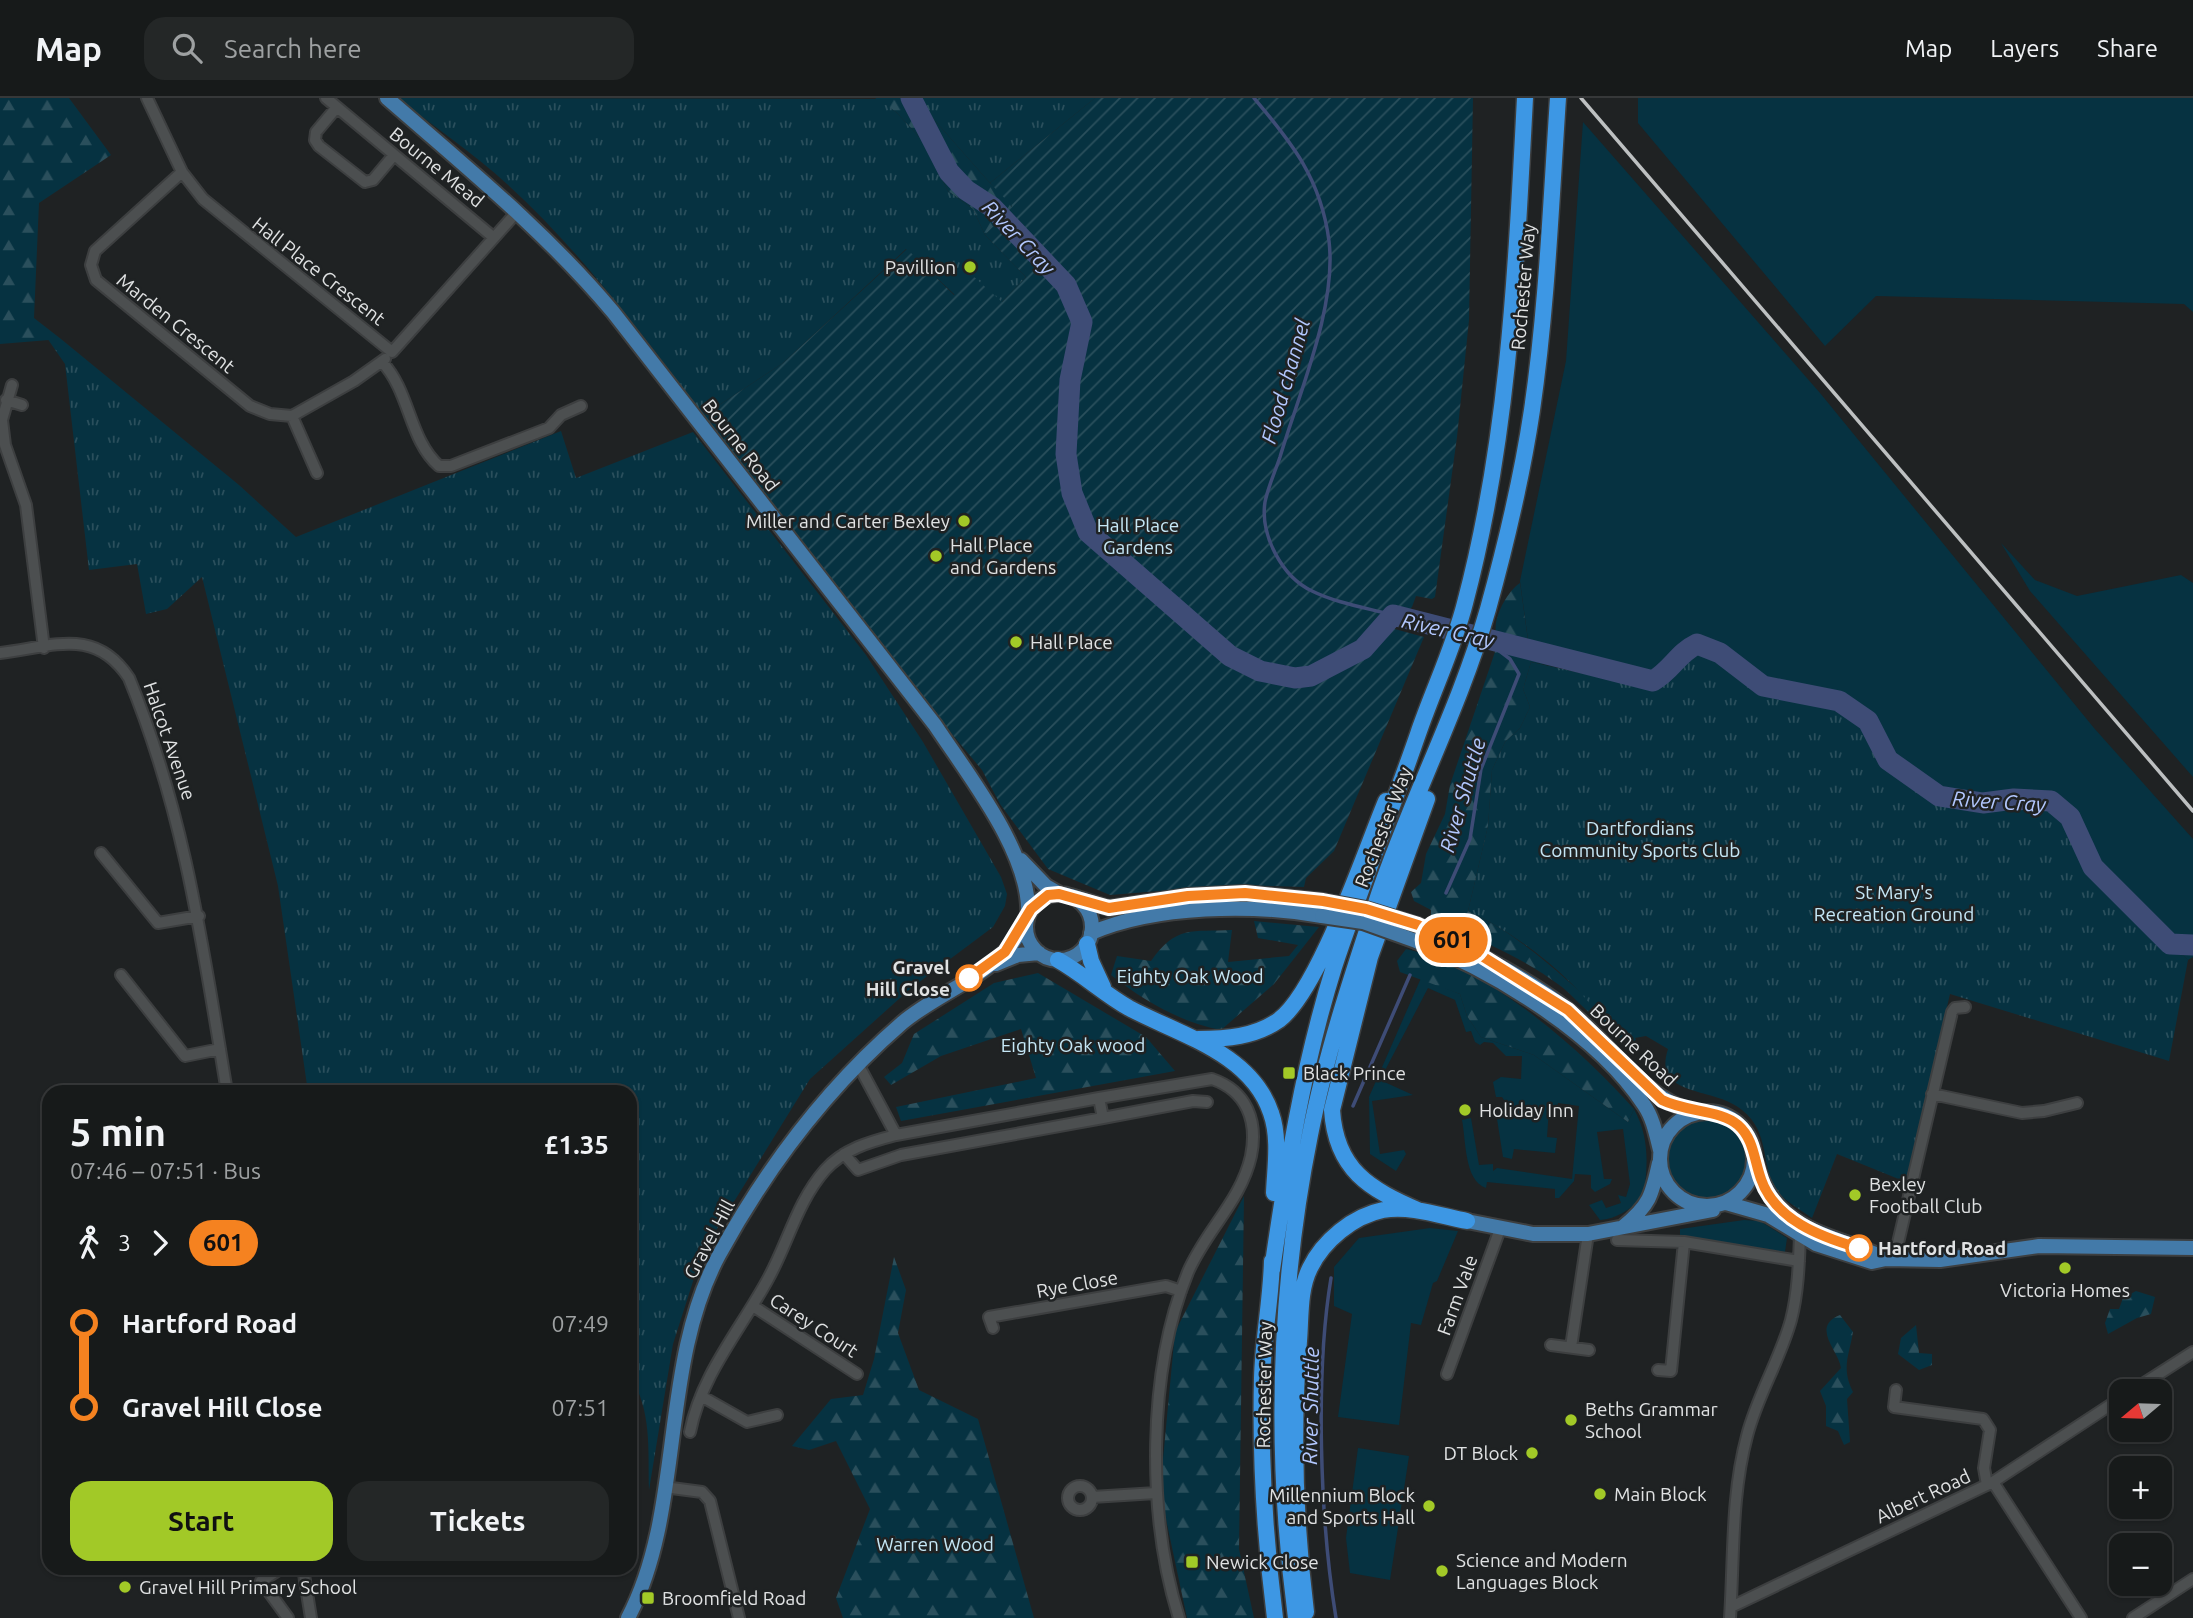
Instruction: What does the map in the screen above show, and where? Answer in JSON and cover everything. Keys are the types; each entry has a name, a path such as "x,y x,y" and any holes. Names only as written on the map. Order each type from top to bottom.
{"highway":[{"name":"Rochester Way","path":"1272,1270 1292,1136 1308,1062 1335,967 1465,605 1494,472 1507,376 1525,98"},
{"name":"Rochester Way","path":"1296,1618 1286,1527 1283,1373 1299,1199 1330,1049 1380,891 1433,755 1448,725 1472,657 1488,609 1517,492 1532,411 1542,330 1558,98"},
{"path":"1420,1211 1372,1189 1355,1173 1341,1152 1333,1129 1332,1110 1370,957 1442,757 1448,725"},
{"path":"1192,1038 1222,1039 1250,1034 1271,1025 1293,1007 1309,981 1394,780 1418,734"},
{"path":"1089,938 1091,961 1106,992"},
{"path":"1058,960 1127,1006 1192,1038 1238,1065 1259,1089 1272,1114 1275,1135 1272,1270 1262,1376 1262,1439 1265,1513 1275,1618"},
{"path":"1307,1618 1296,1485 1297,1370 1303,1290 1318,1252 1339,1232 1375,1212 1396,1209 1420,1211 1467,1221"}],"main road":[{"name":"Bourne Road","path":"387,98 517,212 568,261 612,312 927,715 974,783 1017,857 1027,888 1028,918"},
{"name":"Bourne Road","path":"1017,857 1046,887 1109,908 1188,896 1245,893 1323,908 1454,956 1502,981 1542,1008 1592,1049 1643,1104 1660,1156"},
{"path":"1065,895 1085,907 1090,915 1089,938 1075,956 1058,960 1039,953 1028,939 1028,918 1038,901 1065,895"},
{"name":"Bourne Road","path":"1089,938 1130,920 1236,909 1366,909 1418,925 1458,942 1568,1010 1662,1100 1696,1113"},
{"name":"Gravel Hill","path":"628,1618 649,1564 692,1325 718,1258 783,1154 858,1064 916,1012 984,969 1005,952 1028,918"},
{"name":"Gravel Hill","path":"984,969 1018,956 1039,953"},
{"path":"1620,1234 1651,1199 1660,1156 1672,1126 1696,1113 1717,1115 1735,1122 1748,1137 1766,1192 1781,1210 1821,1235 1890,1260"},
{"path":"1660,1156 1665,1179 1683,1200 1694,1204 1725,1204 1768,1215 1800,1235 1847,1255 1872,1262 1940,1260 2039,1246 2193,1248"},
{"path":"1467,1221 1533,1234 1620,1234 1708,1212 1725,1204 1748,1184 1755,1158"}],"street":[{"name":"Hall Place Crescent","path":"147,98 182,172 216,212 392,352 517,212"},
{"name":"Bourne Mead","path":"326,98 493,237"},
{"path":"337,107 315,135 319,146 365,182 373,180 394,155"},
{"name":"Marden Crescent","path":"182,172 95,251 91,265 96,280 250,406 270,414 292,416"},
{"path":"317,473 292,416 382,362 392,352"},
{"path":"382,362 394,374 427,457 439,466 451,466 549,428 561,415 581,406"},
{"path":"12,385 2,420 5,445 26,505 44,648"},
{"path":"6,401 22,405"},
{"name":"Halcot Avenue","path":"0,653 87,643 117,659 129,678 176,813 199,916 226,1085"},
{"path":"101,853 158,923 199,916"},
{"path":"121,975 185,1056 220,1049"},
{"path":"1890,1260 1952,1012 1955,1008 1965,1007"},
{"path":"858,1064 896,1135"},
{"path":"690,1432 701,1396 752,1306 812,1187 844,1154 868,1142 896,1135 1099,1098 1212,1079 1229,1085 1246,1103 1253,1124 1251,1155 1238,1193 1195,1256 1181,1291 1172,1322 1160,1399 1156,1493 1162,1544 1179,1618"},
{"path":"1932,1094 2022,1113 2077,1103"},
{"path":"1099,1098 1103,1118"},
{"path":"844,1154 858,1170 901,1155 1193,1101 1207,1102"},
{"name":"Farm Vale","path":"1447,1374 1500,1229"},
{"path":"1571,1348 1588,1234"},
{"path":"1620,1234 1798,1261"},
{"path":"1730,1612 1743,1451 1790,1322 1800,1235"},
{"path":"1658,1370 1671,1371 1684,1242"},
{"name":"Rye Close","path":"993,1328 989,1317 1166,1286 1181,1291"},
{"name":"Carey Court","path":"752,1306 857,1374"},
{"path":"1551,1345 1589,1350"},
{"path":"2151,1379 2193,1352"},
{"path":"1896,1390 1894,1407 1983,1419 1990,1430 1984,1468 1990,1483 2081,1618"},
{"path":"701,1396 747,1422 777,1415"},
{"name":"Albert Road","path":"1730,1612 1990,1483 2109,1406"},
{"path":"664,1487 702,1492 710,1500 739,1618"},
{"path":"1092,1497 1156,1493"},
{"path":"271,1575 261,1581 288,1618"},
{"path":"304,1575 311,1618"},
{"path":"2133,1618 2193,1579"}],"green space":[{"path":"0,98 69,98 111,155 39,203 34,318 61,339 0,344"},
{"path":"398,98 878,99 896,112 922,140 948,191 973,209 985,235 1026,277 1001,303 955,295 906,249 783,363 704,415 586,266 534,210 481,162"},
{"path":"875,98 915,98 990,183 1012,203 1011,210 985,235 973,209 948,191 922,140 896,112"},
{"path":"915,98 1095,98 990,183"},
{"name":"Hall Place Gardens","path":"1095,98 1473,98 1469,320 1457,437 1435,597 1432,599 1416,596 1412,607 1391,628 1424,637 1334,851 1306,878 1304,887 1232,885 1110,895 1048,869 1000,804 982,770 880,648 704,415 783,363 907,249 954,295 973,276 1002,302 1026,277 985,235 1012,206 990,183"},
{"path":"1638,98 2193,98 2193,312 2184,304 1876,296 1825,346 1638,123"},
{"path":"1583,122 1820,393 2094,728 2193,839 2193,957 2188,960 2091,870 2045,801 1988,811 1933,801 1893,773 1876,755 1866,730 1836,708 1759,695 1722,666 1687,659 1668,678 1649,685 1531,662 1520,581 1566,361"},
{"path":"47,338 61,339 239,485 296,537 561,431 576,478 693,432 866,655 923,742 1001,877 1007,894 1005,906 993,927 910,989 810,1079 712,1237 696,1272 673,1344 649,1490 645,1416 637,1389 637,1085 307,1085 278,886 202,577 167,609 146,614 137,564 89,570 65,364"},
{"path":"2001,543 2035,580 2077,596 2181,575 2193,583 2193,777 2030,591"},
{"path":"1520,583 1531,662 1523,689 1530,707 1520,728 1505,742 1492,770 1488,826 1468,911 1492,923 1535,953 1636,1039 1634,1043 1617,1036 1562,987 1531,966 1482,941 1431,920 1431,910 1414,901 1411,892 1421,883 1426,854 1445,814 1450,785 1499,640 1496,634 1497,618 1504,601"},
{"path":"1700,656 1722,666 1759,695 1796,699 1851,714 1866,730 1876,755 1893,773 1933,801 1988,811 2045,801 2057,810 2091,870 2188,960 2169,1061 1950,994 1906,1182 1837,1154 1812,1218 1785,1199 1772,1182 1758,1129 1742,1110 1730,1102 1677,1084 1669,1076 1665,1065 1668,1049 1646,1036 1629,1039 1620,1034 1547,962 1522,942 1468,911 1488,826 1492,770 1505,742 1520,728 1530,707 1523,689 1531,662 1615,680 1655,684"},
{"name":"Eighty Oak Wood","path":"1254,921 1319,927 1274,984 1221,1030 1191,1022 1163,1009 1111,975 1117,956 1151,961 1169,941 1195,931 1232,930 1228,962 1289,956 1298,945 1258,938"},
{"path":"1406,949 1437,958 1468,973 1499,991 1560,1036 1634,1109 1628,1122 1534,1055 1481,1037 1467,1016 1460,994 1400,972 1397,961"},
{"name":"Eighty Oak wood","path":"1038,973 1146,1037 1175,1071 901,1121 896,1107 1036,1078 1021,1029 941,1056 891,1085 884,1077 902,1063 914,1034 994,983"},
{"path":"1421,978 1460,994 1467,1016 1481,1037 1534,1055 1628,1122 1634,1109 1645,1142 1646,1176 1643,1199 1617,1216 1600,1220 1589,1205 1602,1200 1606,1208 1621,1203 1618,1195 1626,1197 1630,1184 1623,1129 1597,1132 1604,1179 1612,1179 1610,1184 1595,1192 1591,1188 1591,1175 1575,1174 1574,1181 1559,1198 1555,1198 1555,1189 1487,1182 1486,1188 1479,1184 1470,1168 1462,1120 1471,1118 1479,1165 1493,1164 1493,1171 1497,1168 1572,1179 1579,1106 1558,1103 1557,1109 1549,1109 1547,1137 1557,1138 1555,1153 1514,1149 1512,1159 1503,1157 1497,1119 1503,1118 1501,1107 1506,1103 1502,1097 1496,1097 1493,1082 1501,1077 1521,1079 1522,1056 1506,1056 1493,1043 1484,1042 1480,1045 1475,1042 1471,1031 1466,1032 1455,1000 1428,988 1380,1080 1413,1095 1372,1101 1380,1154 1404,1150 1406,1154 1396,1171 1370,1154 1369,1097"},
{"path":"1707,1120 1722,1123 1735,1131 1743,1144 1746,1159 1743,1174 1735,1187 1722,1195 1707,1198 1692,1195 1679,1187 1671,1174 1668,1159 1671,1144 1679,1131 1692,1123"},
{"path":"1244,1196 1239,1549 1254,1618 1187,1618 1160,1491 1175,1332"},
{"path":"1744,1220 1760,1221 1787,1238 1785,1252 1680,1237 1680,1229"},
{"path":"1430,1228 1458,1231 1437,1281 1433,1283 1421,1325 1411,1323 1399,1425 1338,1417 1352,1314 1334,1306 1334,1267 1359,1238"},
{"name":"Warren Wood","path":"894,1257 906,1290 898,1333 919,1390 978,1419 1034,1618 843,1618 836,1598 870,1509 836,1441 809,1450 792,1446 831,1399 863,1395 874,1359"},
{"path":"2136,1291 2155,1297 2151,1314 2137,1318 2108,1334 2105,1323 2110,1309 2119,1309 2123,1298"},
{"path":"1840,1315 1853,1332 1847,1369 1853,1392 1847,1399 1850,1442 1844,1445 1838,1431 1826,1426 1826,1406 1820,1391 1841,1368 1827,1333 1831,1320"},
{"path":"1916,1325 1919,1353 1932,1354 1932,1365 1919,1370 1898,1354 1901,1338"},
{"path":"1358,1448 1409,1456 1390,1580 1350,1573 1346,1538"}],"waterway":[{"name":"River Cray","path":"911,98 949,172 966,190 992,207 1066,285 1082,322 1070,380 1066,454 1072,493 1088,532 1230,656 1260,671 1295,678 1311,676 1363,649 1393,615 1653,681 1697,644 1720,653 1763,686 1839,701 1868,721 1888,760 1939,796 1983,803 2014,799 2051,801 2070,817 2093,867 2170,944 2193,945"},
{"name":"Flood channel","path":"1254,98 1281,131 1312,180 1325,219 1330,267 1315,350 1266,496 1266,528 1275,554 1301,585 1331,599 1393,615"},
{"name":"River Shuttle","path":"1446,893 1470,839 1481,769 1519,674 1510,659 1485,640"},
{"name":"River Shuttle","path":"1353,1106 1410,975"},
{"name":"River Shuttle","path":"1331,1278 1321,1402 1326,1537 1336,1618"}],"railway":[{"path":"1581,98 2193,811"}],"bus line":[{"name":"601","path":"969,978 1012,945 1031,909 1048,895 1071,896 1109,908 1188,896 1245,893 1305,898 1366,909 1418,925 1458,942 1515,975 1568,1010 1662,1100 1679,1108 1724,1116 1735,1122 1751,1144 1760,1178 1774,1204 1804,1226 1833,1240 1859,1248"}],"place":[{"name":"Pavillion","path":"970,267"},
{"name":"Miller and Carter Bexley","path":"964,521"},
{"name":"Hall Place and Gardens","path":"936,556"},
{"name":"Hall Place","path":"1016,642"},
{"name":"Gravel Hill Close","path":"969,978"},
{"name":"Black Prince","path":"1289,1073"},
{"name":"Holiday Inn","path":"1465,1110"},
{"name":"Bexley Football Club","path":"1855,1195"},
{"name":"Hartford Road","path":"1859,1248"},
{"name":"Victoria Homes","path":"2065,1268"},
{"name":"Beths Grammar School","path":"1571,1420"},
{"name":"DT Block","path":"1532,1453"},
{"name":"Main Block","path":"1600,1494"},
{"name":"Millennium Block and Sports Hall","path":"1429,1506"},
{"name":"Newick Close","path":"1192,1562"},
{"name":"Science and Modern Languages Block","path":"1442,1571"},
{"name":"Gravel Hill Primary School","path":"125,1587"},
{"name":"Broomfield Road","path":"648,1598"}],"park label":[{"name":"Dartfordians Community Sports Club","path":"1640,839"},
{"name":"St Mary's Recreation Ground","path":"1894,903"}]}
